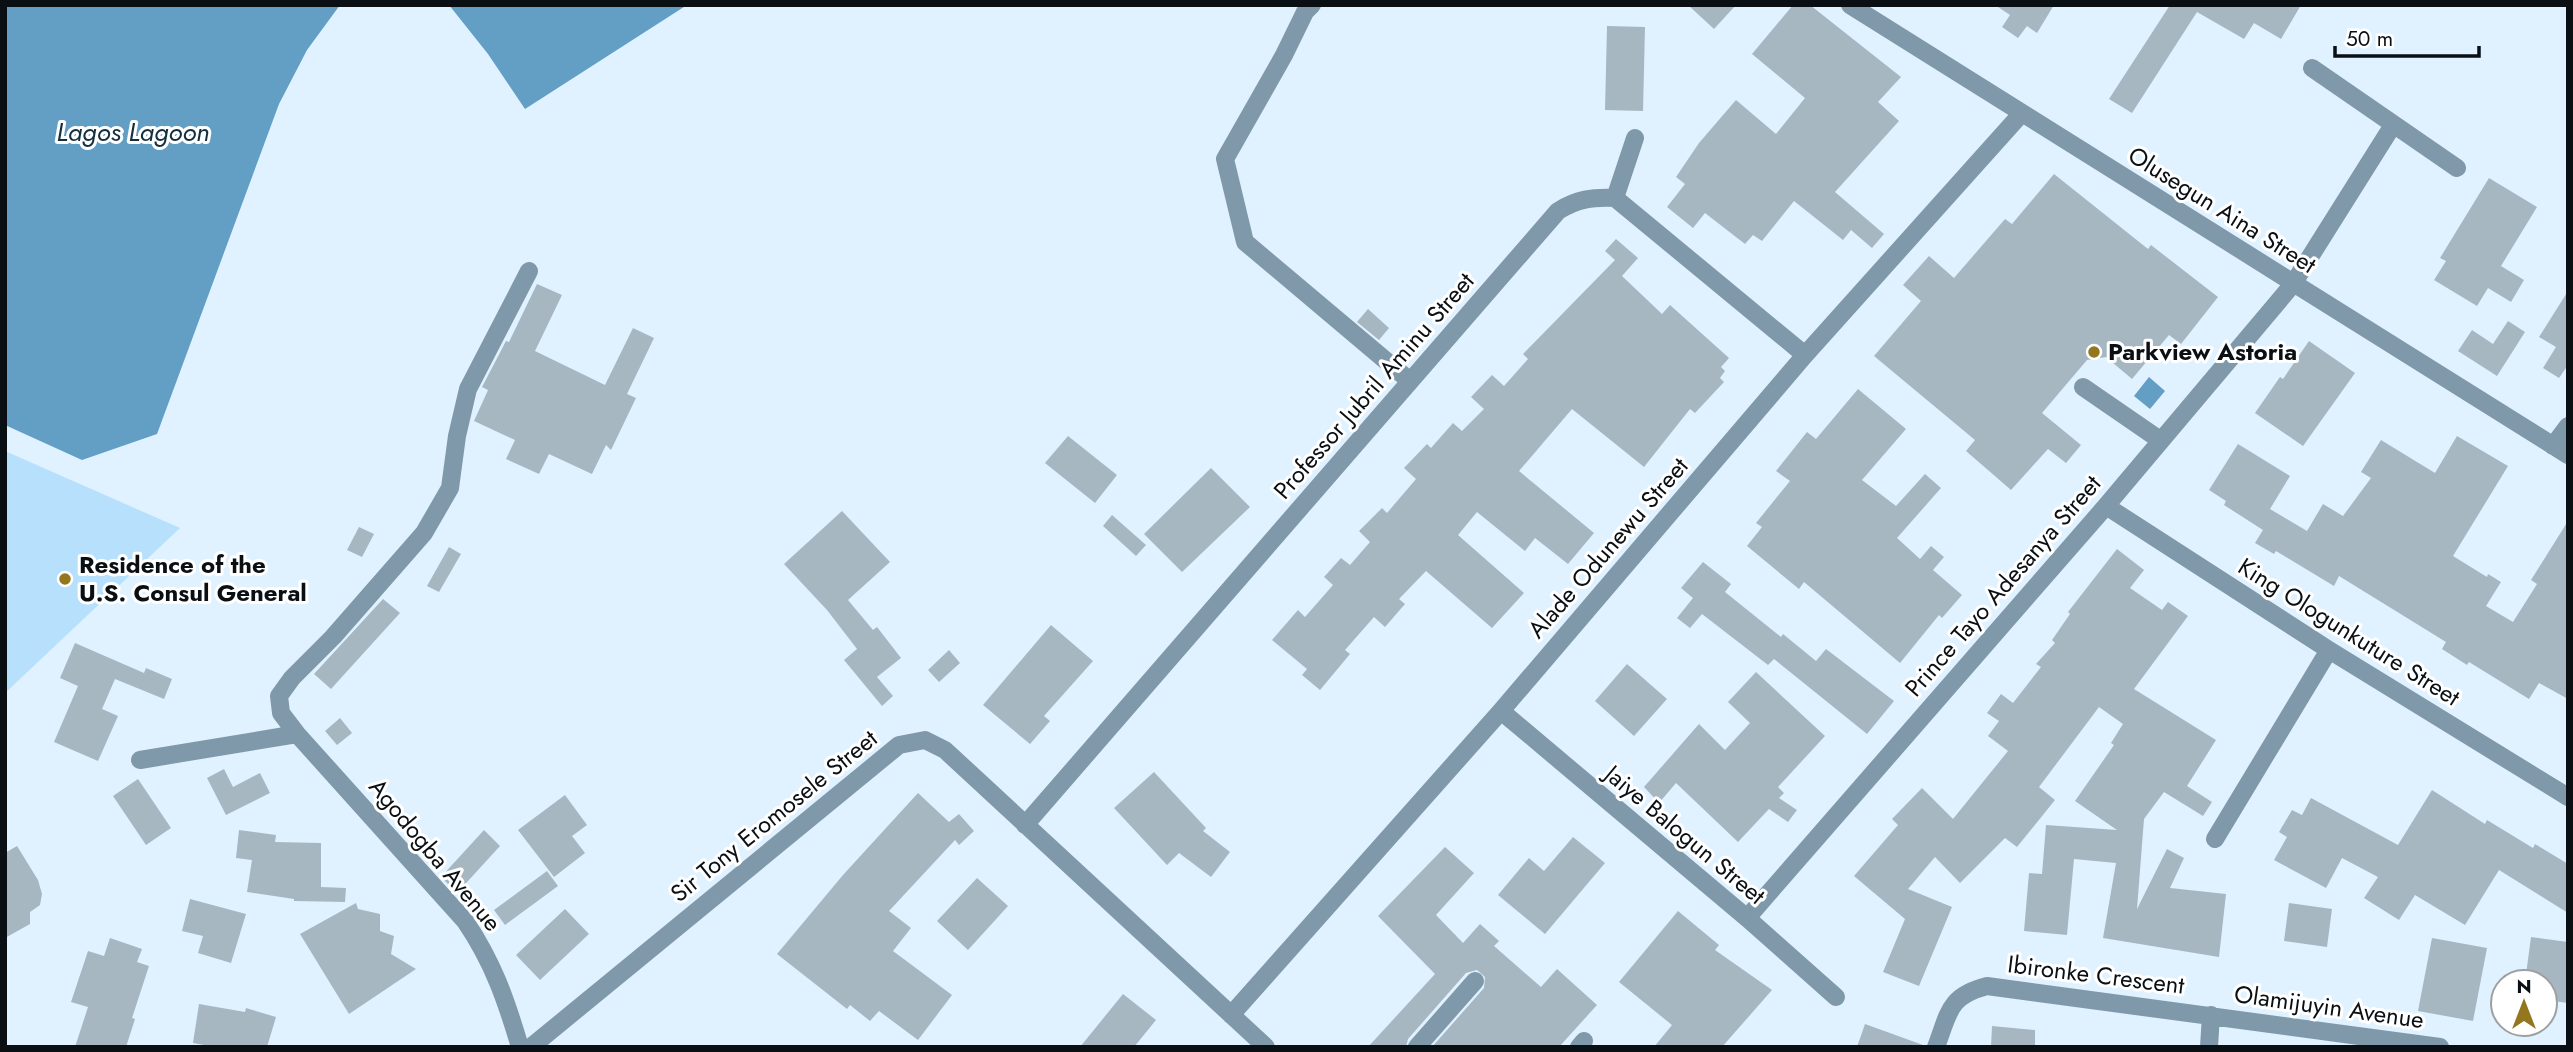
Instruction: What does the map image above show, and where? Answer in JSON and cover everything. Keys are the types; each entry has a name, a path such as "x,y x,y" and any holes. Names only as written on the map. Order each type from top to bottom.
{"street":[{"name":"Olusegun Aina Street","path":"1850,5 2560,450"},
{"path":"1305,7 1284,55 1226,159 1245,242 1410,382"},
{"path":"2312,68 2457,168"},
{"name":"Alade Odunewu Street","path":"1231,1015 1501,711 1805,355 2022,113"},
{"name":"Prince Tayo Adesanya Street","path":"1747,918 2106,506 2292,284 2393,125"},
{"path":"1635,138 1615,198 1805,355"},
{"name":"Professor Jubril Aminu Street","path":"1025,825 1558,211 1573,202 1593,197 1615,198"},
{"name":"Agodogba Avenue","path":"520,1047 503,990 484,950 465,921 297,734 281,713 279,696 292,678 388,577 424,533 450,488 457,436 468,389 529,271"},
{"path":"2082,387 2160,440"},
{"path":"2560,450 2568,426"},
{"name":"King Ologunkuture Street","path":"2106,506 2329,650 2568,797"},
{"path":"2215,839 2329,650"},
{"name":"Jaiye Balogun Street","path":"1501,711 1747,918 1836,997"},
{"path":"140,760 297,734"},
{"name":"Sir Tony Eromosele Street","path":"531,1047 899,745 925,740 945,750 1266,1047"},
{"path":"1417,1047 1475,981"},
{"name":"Ibironke Crescent","path":"1936,1047 1954,1001 1970,990 1987,986 2211,1015 2209,1047"},
{"name":"Olamijuyin Avenue","path":"2211,1015 2440,1047"}],"shaded area":[{"name":"Residence of the U.S. Consul General","path":"5,451 180,528 5,693"}],"water":[{"name":"Lagos Lagoon","path":"5,5 340,5 307,50 279,104 157,434 82,460 5,425"},
{"path":"449,5 687,5 525,109 488,54"},
{"path":"2149,377 2165,391 2150,409 2134,396"}],"building":[{"path":"1688,5 1736,5 1714,29"},
{"path":"1793,5 1810,5 1901,77 1878,102 1899,121 1835,192 1884,234 1872,248 1851,230 1843,240 1794,201 1762,241 1753,235 1745,244 1705,213 1693,228 1667,207 1685,184 1676,177 1699,143 1736,100 1776,134 1805,98 1752,54"},
{"path":"1995,5 2054,5 2037,33 2027,26 2018,38 2002,27 2010,15"},
{"path":"2170,5 2301,5 2281,39 2254,23 2244,39 2197,12 2132,113 2109,99"},
{"path":"1607,26 1645,27 1643,111 1605,110"},
{"path":"2054,174 2148,249 2151,245 2218,297 2181,344 2169,335 2132,379 2106,357 2087,360 2042,413 2081,445 2066,463 2048,449 2011,490 1966,451 1975,440 1874,356 1921,301 1903,285 1929,256 1954,278 2005,219 2012,224"},
{"path":"2489,178 2537,207 2501,266 2524,280 2511,302 2488,288 2477,306 2434,280 2446,261 2440,258"},
{"path":"1616,239 1638,258 1622,276 1662,314 1670,305 1729,358 1721,367 1725,371 1720,378 1724,382 1695,413 1690,409 1644,467 1572,409 1519,471 1594,533 1568,564 1535,538 1525,551 1477,512 1458,535 1524,593 1492,628 1426,571 1399,599 1405,604 1385,627 1374,617 1345,650 1350,654 1320,690 1302,675 1307,669 1272,640 1298,610 1305,617 1333,585 1324,577 1341,558 1350,565 1370,542 1359,531 1382,508 1387,513 1416,479 1404,468 1427,444 1431,448 1453,423 1462,431 1484,409 1471,397 1492,375 1504,386 1528,359 1523,354 1615,260 1605,251"},
{"path":"537,284 562,295 535,351 605,385 633,328 654,338 627,394 636,398 611,450 606,445 592,474 549,454 539,474 506,459 515,440 474,421 488,390 482,387 506,341 509,342"},
{"path":"2568,291 2568,365 2559,378 2543,368 2556,347 2539,337"},
{"path":"1368,309 1389,328 1379,340 1357,322"},
{"path":"2508,321 2525,332 2497,376 2458,351 2472,330 2493,344"},
{"path":"2309,341 2355,373 2303,446 2255,413"},
{"path":"1858,389 1906,429 1862,480 1896,506 1925,474 1941,488 1897,538 1920,559 1931,546 1944,557 1933,570 1962,595 1942,618 1939,615 1900,663 1804,582 1799,589 1747,546 1762,527 1756,523 1790,481 1776,471 1807,432 1816,439"},
{"path":"1068,436 1117,475 1095,503 1045,463"},
{"path":"2457,436 2508,466 2453,556 2487,577 2488,574 2501,582 2486,606 2513,622 2537,584 2531,580 2568,521 2568,699 2539,683 2529,699 2469,662 2467,665 2442,649 2446,642 2339,576 2334,586 2276,551 2274,554 2255,543 2263,530 2224,505 2226,501 2209,490 2238,444 2290,476 2270,509 2307,531 2323,504 2343,516 2371,478 2361,472 2381,440 2435,473"},
{"path":"1211,468 1250,507 1182,572 1144,534"},
{"path":"842,511 890,562 848,600 873,630 877,627 901,658 877,677 893,696 882,706 844,660 857,649 827,610 784,564"},
{"path":"1112,515 1146,545 1136,556 1103,526"},
{"path":"359,527 374,534 362,557 347,550"},
{"path":"449,547 461,554 439,592 427,586"},
{"path":"2117,549 2144,570 2130,588 2162,610 2168,602 2188,616 2134,689 2216,740 2187,786 2212,802 2203,816 2164,792 2144,819 2137,909 2167,849 2184,858 2170,888 2226,894 2219,957 2103,938 2116,863 2074,859 2067,935 2024,931 2029,873 2042,874 2046,825 2117,830 2075,801 2114,745 2111,743 2123,724 2099,707 2039,787 2055,800 2017,847 2005,838 1960,883 1935,857 1908,889 1952,907 1919,986 1883,972 1905,919 1854,876 1898,825 1892,819 1922,788 1953,819 2008,751 1988,736 1999,721 1987,713 2001,694 2013,703 2041,667 2036,664 2055,643 2052,640 2070,614 2068,612"},
{"path":"1703,562 1731,584 1725,592 1781,637 1783,634 1816,661 1826,649 1894,701 1867,734 1774,659 1768,665 1702,614 1690,628 1677,618 1693,598 1681,588"},
{"path":"383,599 400,613 331,689 314,674"},
{"path":"1051,625 1093,661 1044,716 1050,721 1030,744 983,705"},
{"path":"75,643 144,673 146,668 172,679 164,699 115,679 102,709 118,716 98,761 54,742 78,686 60,678"},
{"path":"949,650 960,663 939,682 928,670"},
{"path":"1627,664 1667,699 1634,736 1595,701"},
{"path":"1756,672 1825,736 1778,787 1784,793 1779,798 1797,810 1788,822 1769,809 1738,842 1676,783 1659,803 1644,787 1699,724 1725,750 1750,723 1728,702"},
{"path":"340,718 352,733 337,745 325,731"},
{"path":"224,769 233,787 260,773 270,793 226,815 207,778"},
{"path":"1154,772 1206,828 1203,831 1230,852 1211,877 1179,853 1167,865 1114,808"},
{"path":"138,779 171,828 146,845 113,796"},
{"path":"2432,790 2485,824 2487,820 2533,848 2535,844 2568,864 2568,913 2499,870 2465,925 2415,895 2399,920 2364,898 2378,877 2342,858 2326,888 2274,860 2287,837 2279,832 2292,810 2302,815 2311,798 2398,845"},
{"path":"918,793 949,822 959,814 974,831 959,845 955,840 889,911 911,928 893,951 952,995 918,1040 879,1011 870,1021 850,1005 847,1009 777,954 843,875"},
{"path":"565,795 587,825 572,836 585,853 554,877 518,830"},
{"path":"239,830 276,835 275,842 321,843 321,887 346,888 345,902 294,901 247,892 252,860 236,858"},
{"path":"484,830 500,846 457,893 441,877"},
{"path":"1573,837 1605,863 1545,934 1498,895 1529,858 1544,871"},
{"path":"17,846 38,880 42,894 40,905 30,912 30,924 5,938 5,853"},
{"path":"1445,847 1474,873 1436,915 1463,943 1480,924 1499,941 1494,946 1541,987 1557,969 1597,1005 1559,1047 1432,1047 1484,988 1485,977 1477,970 1466,973 1408,1039 1406,1047 1368,1047 1435,974 1378,916"},
{"path":"547,871 558,886 505,925 494,910"},
{"path":"977,878 1008,906 968,950 937,921"},
{"path":"190,899 246,914 231,963 198,953 203,936 182,931"},
{"path":"356,903 358,909 380,914 380,931 394,936 391,954 416,969 349,1014 300,934"},
{"path":"2289,903 2332,909 2327,947 2284,941"},
{"path":"565,909 589,934 540,980 516,955"},
{"path":"1678,911 1719,945 1715,950 1772,990 1722,1047 1654,1047 1672,1025 1619,982"},
{"path":"2531,937 2568,942 2568,1003 2559,1002 2559,968 2527,968"},
{"path":"110,938 142,949 137,962 149,966 132,1018 135,1019 126,1047 75,1047 88,1007 71,1002 88,951 104,956"},
{"path":"2432,938 2487,948 2473,1021 2418,1011"},
{"path":"1123,994 1156,1020 1134,1047 1080,1047"},
{"path":"199,1004 245,1012 246,1008 276,1017 267,1047 215,1047 193,1043"},
{"path":"1865,1024 1923,1045 1857,1047"},
{"path":"1992,1026 2035,1030 2035,1047 1991,1047"}],"place":[{"name":"Parkview Astoria","path":"2094,352"},
{"name":"Residence of the U.S. Consul General","path":"65,579"}]}
